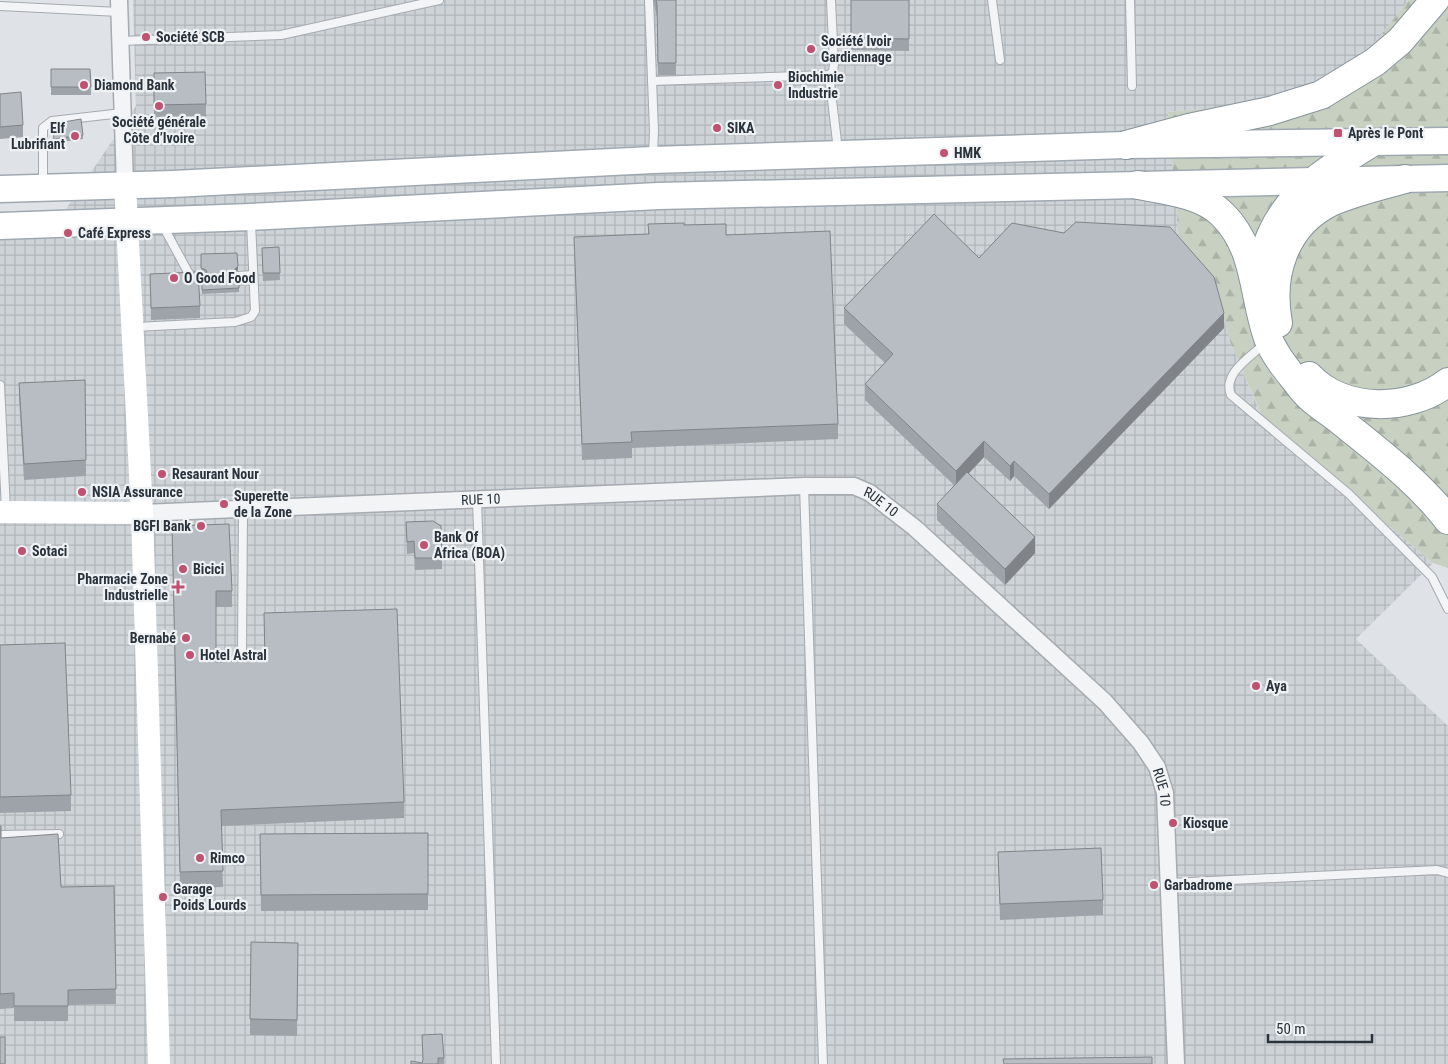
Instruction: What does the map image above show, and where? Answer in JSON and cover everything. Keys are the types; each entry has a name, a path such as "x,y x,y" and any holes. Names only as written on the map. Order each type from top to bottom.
{"highway":[{"path":"1126,145 1189,128 1270,111 1321,94 1382,57 1400,41 1435,0"},
{"path":"1257,291 1262,254 1268,237 1279,218 1293,201 1316,180 1338,163 1371,143"},
{"path":"1405,179 1331,202 1296,229 1280,261 1276,279 1274,301 1279,328 1286,347 1315,382 1353,401 1389,404 1406,402 1426,396 1448,382"},
{"path":"1138,185 1206,203 1222,214 1234,227 1248,253 1257,291 1259,310 1269,340 1301,388 1398,468 1436,504 1448,520"}],"main road":[{"path":"0,189 158,184 652,160 1126,145 1448,141"},
{"path":"0,226 251,217 658,196 1448,178"}],"street":[{"path":"119,6 123,152 142,513 159,1064"},
{"path":"123,152 139,173 158,184"},
{"name":"RUE 10","path":"142,513 804,486 854,486 870,493 915,528 1105,702 1141,743 1157,767 1165,793 1176,1064"},
{"path":"3,512 142,513"}],"lane":[{"path":"120,41 281,34 439,0"},
{"path":"649,0 652,160"},
{"path":"831,0 834,64 829,75 838,154"},
{"path":"992,0 1000,60"},
{"path":"1130,0 1132,86"},
{"path":"0,6 119,6"},
{"path":"652,81 829,75"},
{"path":"44,188 43,128 46,124 52,121 122,113"},
{"path":"132,327 243,321 250,317 255,311 251,217"},
{"path":"160,220 188,272 192,276 202,278"},
{"path":"238,276 253,275"},
{"path":"1269,340 1230,376 1227,386 1231,395 1350,494 1432,577 1448,609"},
{"path":"0,385 3,512"},
{"path":"804,486 823,1064"},
{"path":"477,500 496,1064"},
{"path":"242,510 242,653"},
{"path":"0,835 59,834"},
{"path":"1170,883 1437,870 1448,873"}],"shaded area":[{"path":"133,0 1409,0 1372,46 1329,76 1283,94 1239,106 1168,112 1179,241 1216,291 1231,344 1263,419 1433,563 1356,639 1448,726 1448,1064 0,1064 0,236 49,234 136,106"}],"green space":[{"path":"1409,0 1448,0 1448,568 1433,563 1264,420 1231,344 1216,291 1179,241 1168,112 1239,106 1283,94 1329,76 1372,46"}],"building":[{"path":"656,0 676,0 676,63 658,63"},
{"path":"851,0 909,0 909,39 851,38"},
{"path":"51,69 90,69 91,87 51,87"},
{"path":"205,72 206,104 154,105 154,73"},
{"path":"21,92 23,125 0,127 0,94"},
{"path":"81,119 83,135 54,139 52,124"},
{"path":"934,214 979,258 1012,223 1064,233 1076,222 1170,227 1214,277 1224,313 1049,494 1014,461 1010,466 984,441 956,471 865,384 893,354 844,308"},
{"path":"684,223 684,225 726,224 726,235 830,231 838,424 631,432 632,442 582,444 574,237 649,234 648,224"},
{"path":"279,247 280,273 263,273 262,248"},
{"path":"237,253 238,266 232,272 234,276 239,278 239,288 202,290 202,280 208,275 206,270 201,268 201,254"},
{"path":"198,272 200,306 151,308 150,274"},
{"path":"85,380 86,460 24,464 19,383"},
{"path":"967,472 1035,537 1005,569 937,504"},
{"name":"Bank Of Africa (BOA)","path":"433,521 441,526 442,558 415,558 414,541 407,542 406,522"},
{"path":"229,524 232,591 216,591 216,662 265,660 264,613 397,609 404,802 221,810 223,871 180,872 172,526"},
{"path":"65,643 71,795 0,797 0,645"},
{"path":"0,826 1,838 58,834 61,887 114,886 116,989 68,990 68,1006 14,1006 14,993 0,994"},
{"path":"428,833 428,894 261,895 260,834"},
{"path":"1101,848 1103,900 1000,904 998,852"},
{"path":"251,942 298,943 297,1020 250,1019"},
{"path":"442,1034 444,1058 438,1058 438,1064 411,1064 411,1061 422,1063 422,1035"},
{"path":"0,1037 5,1037 5,1064 0,1064"},
{"path":"1152,1057 1152,1064 1004,1064 1003,1059"}],"place":[{"name":"Société SCB","path":"146,37"},
{"name":"Société Ivoir Gardiennage","path":"811,49"},
{"name":"Diamond Bank","path":"84,85"},
{"name":"Biochimie Industrie","path":"778,85"},
{"name":"Société générale Côte d’Ivoire","path":"159,106"},
{"name":"SIKA","path":"717,128"},
{"name":"Après le Pont","path":"1338,133"},
{"name":"Elf Lubrifiant","path":"75,136"},
{"name":"HMK","path":"944,153"},
{"name":"Café Express","path":"68,233"},
{"name":"O Good Food","path":"174,278"},
{"name":"Resaurant Nour","path":"162,474"},
{"name":"NSIA Assurance","path":"82,492"},
{"name":"Superette de la Zone","path":"224,504"},
{"name":"BGFI Bank","path":"201,526"},
{"name":"Bank Of Africa (BOA)","path":"424,545"},
{"name":"Sotaci","path":"22,551"},
{"name":"Bicici","path":"183,569"},
{"name":"Pharmacie Zone Industrielle","path":"178,587"},
{"name":"Bernabé","path":"186,638"},
{"name":"Hotel Astral","path":"190,655"},
{"name":"Aya","path":"1256,686"},
{"name":"Kiosque","path":"1173,823"},
{"name":"Rimco","path":"200,858"},
{"name":"Garbadrome","path":"1154,885"},
{"name":"Garage Poids Lourds","path":"163,897"}]}
